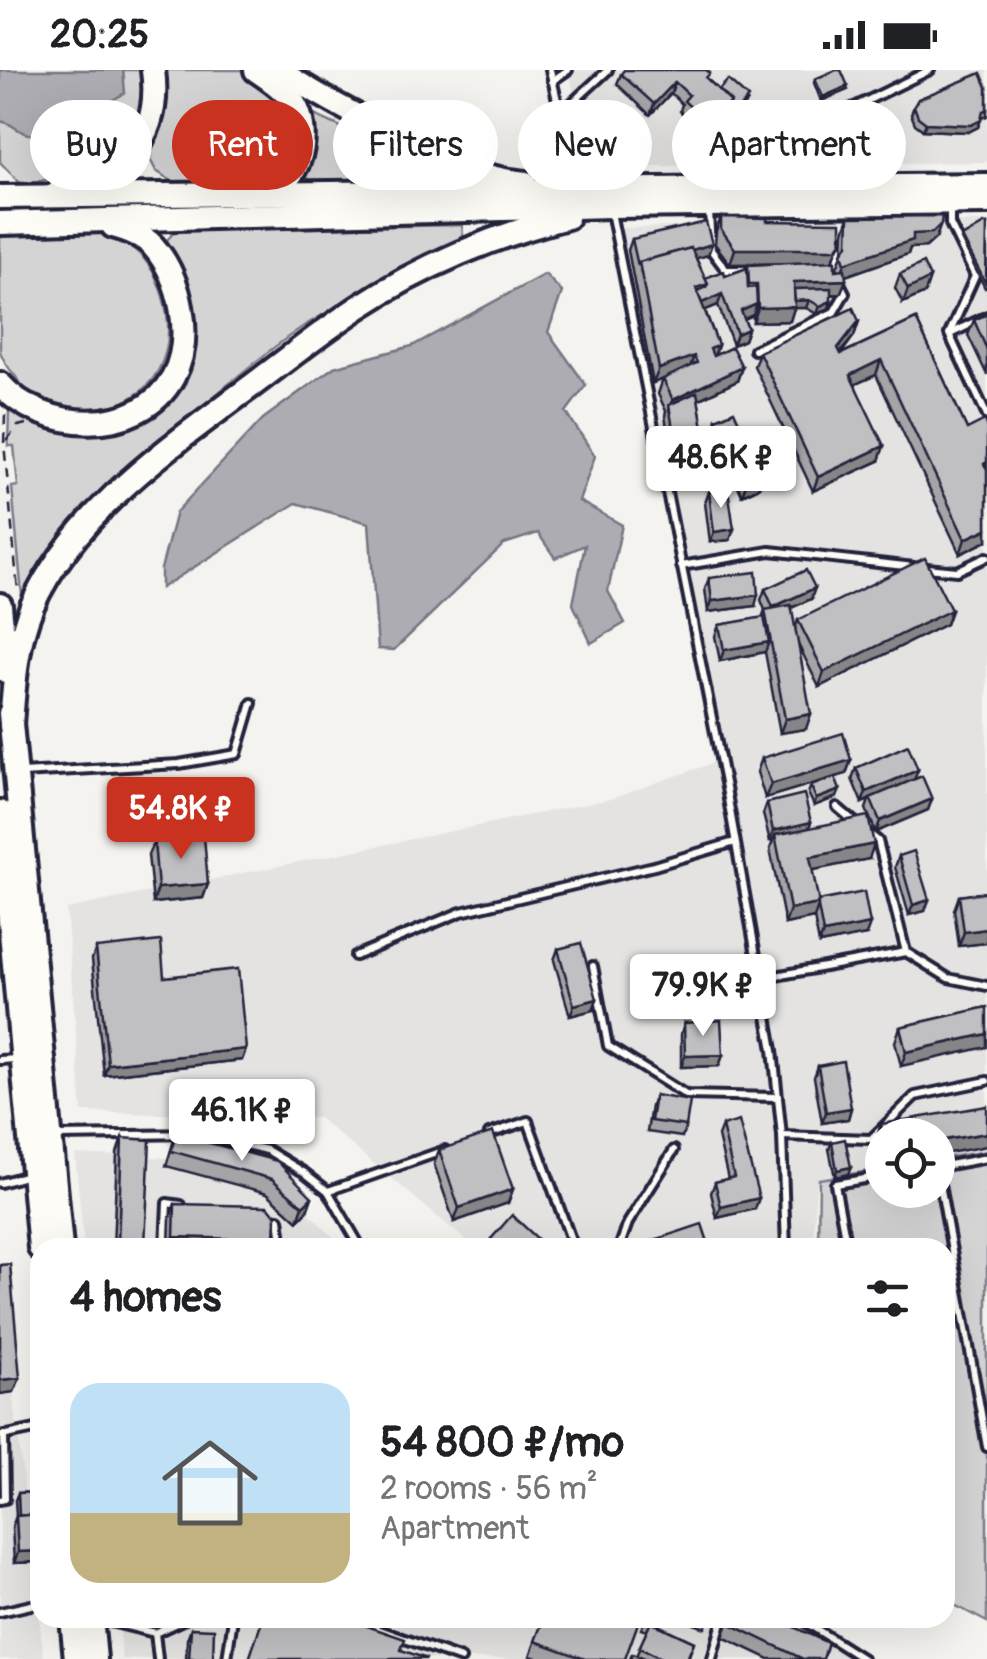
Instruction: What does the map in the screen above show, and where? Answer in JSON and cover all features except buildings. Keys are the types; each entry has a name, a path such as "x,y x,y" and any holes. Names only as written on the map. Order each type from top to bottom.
{"main road":[{"path":"7,197 90,180 128,158 150,120 155,90 152,70"},
{"path":"256,70 289,97 298,110 302,131 300,153 291,176 282,186 258,194"},
{"path":"280,70 316,95 450,163 518,182"},
{"path":"906,185 987,184"},
{"path":"7,197 518,189"},
{"path":"8,222 610,206 987,202"},
{"path":"11,725 16,662 32,607 83,530 140,473 362,304 479,246 544,223 610,206"},
{"path":"0,384 28,410 50,418 83,422 120,416 141,407 160,394 172,378 182,340 182,314 168,270 145,239 90,220"},
{"path":"10,601 11,725 60,1238"},
{"path":"0,812 12,1059 34,1173 39,1238"},
{"path":"74,1628 78,1657"},
{"path":"78,1657 88,1628"}],"lane":[{"path":"550,70 557,100"},
{"path":"552,81 568,70"},
{"path":"575,100 608,70"},
{"path":"869,100 930,70"},
{"path":"950,202 950,224 975,276 949,334 987,416"},
{"path":"754,350 834,312 845,293 834,269 840,256 838,204"},
{"path":"708,205 711,250 726,270 762,270"},
{"path":"610,206 773,1050 782,1136 786,1238"},
{"path":"816,269 834,269"},
{"path":"949,334 987,316"},
{"path":"680,566 770,551 957,572 987,557"},
{"path":"16,774 179,764 238,754 252,703"},
{"path":"838,806 878,841 906,952"},
{"path":"355,956 461,912 654,866 734,842"},
{"path":"759,979 906,952 948,978 987,986"},
{"path":"593,966 608,1046 686,1094 778,1097"},
{"path":"782,1136 871,1140 915,1096 987,1081"},
{"path":"474,1140 528,1121 570,1238"},
{"path":"51,1136 197,1134 267,1150 328,1191 354,1238"},
{"path":"328,1191 455,1146"},
{"path":"623,1238 674,1150"},
{"path":"955,1166 987,1158"},
{"path":"0,1183 34,1173"},
{"path":"845,1238 835,1184 865,1179"},
{"path":"165,1238 166,1203 185,1206"},
{"path":"945,1208 950,1238"},
{"path":"260,1217 278,1220 281,1238"},
{"path":"955,1266 987,1447"},
{"path":"0,1500 5,1500 2,1436 30,1430"},
{"path":"0,1612 30,1605"},
{"path":"137,1628 155,1632 164,1628"},
{"path":"227,1659 232,1628"},
{"path":"374,1628 461,1659"},
{"path":"712,1659 721,1628"},
{"path":"815,1628 862,1659"},
{"path":"155,1632 158,1659"}],"path":[{"path":"5,408 4,442 17,588 10,601"},
{"path":"4,442 18,426 32,422"}],"shaded area":[{"path":"0,70 123,70 125,93 113,100 30,100 30,134 0,121"},
{"path":"123,70 143,70 144,100 90,100 124,93"},
{"path":"165,70 246,70 283,100 172,100 172,181 156,171 152,163 166,105"},
{"path":"569,70 987,70 987,162 906,163 906,100 672,100 672,166 652,166 652,100 575,100"},
{"path":"313,117 333,123 333,180 313,181"},
{"path":"0,121 30,134 30,182 21,184 0,162"},
{"path":"987,222 987,1155 955,1161 955,1118 865,1118 865,1176 816,1184 813,1238 463,1238 319,1118 82,1112 66,909 610,799 724,759 616,228"},
{"path":"462,225 459,241 304,326 153,447 84,513 22,595 12,487 18,486 14,446 8,446 9,410 54,429 89,430 165,398 180,281 167,240 176,230"},
{"path":"105,233 135,250 155,275 168,320 163,361 154,378 124,402 80,410 47,405 26,391 0,351 0,237"},
{"path":"545,274 562,292 548,332 586,385 566,412 595,456 579,501 622,525 608,591 625,623 591,643 573,604 585,545 555,558 538,533 504,544 394,650 378,649 369,523 296,503 161,588 161,569 176,512 263,419 334,367 412,346"},
{"path":"987,1151 987,1622 955,1605 955,1238 818,1238 819,1179 865,1172 865,1208 955,1208 955,1156"},
{"path":"75,1154 258,1162 334,1238 83,1238"},
{"path":"0,1280 30,1538 30,1628 40,1628 44,1659 0,1659"},
{"path":"120,1628 805,1628 858,1659 122,1659"}]}
